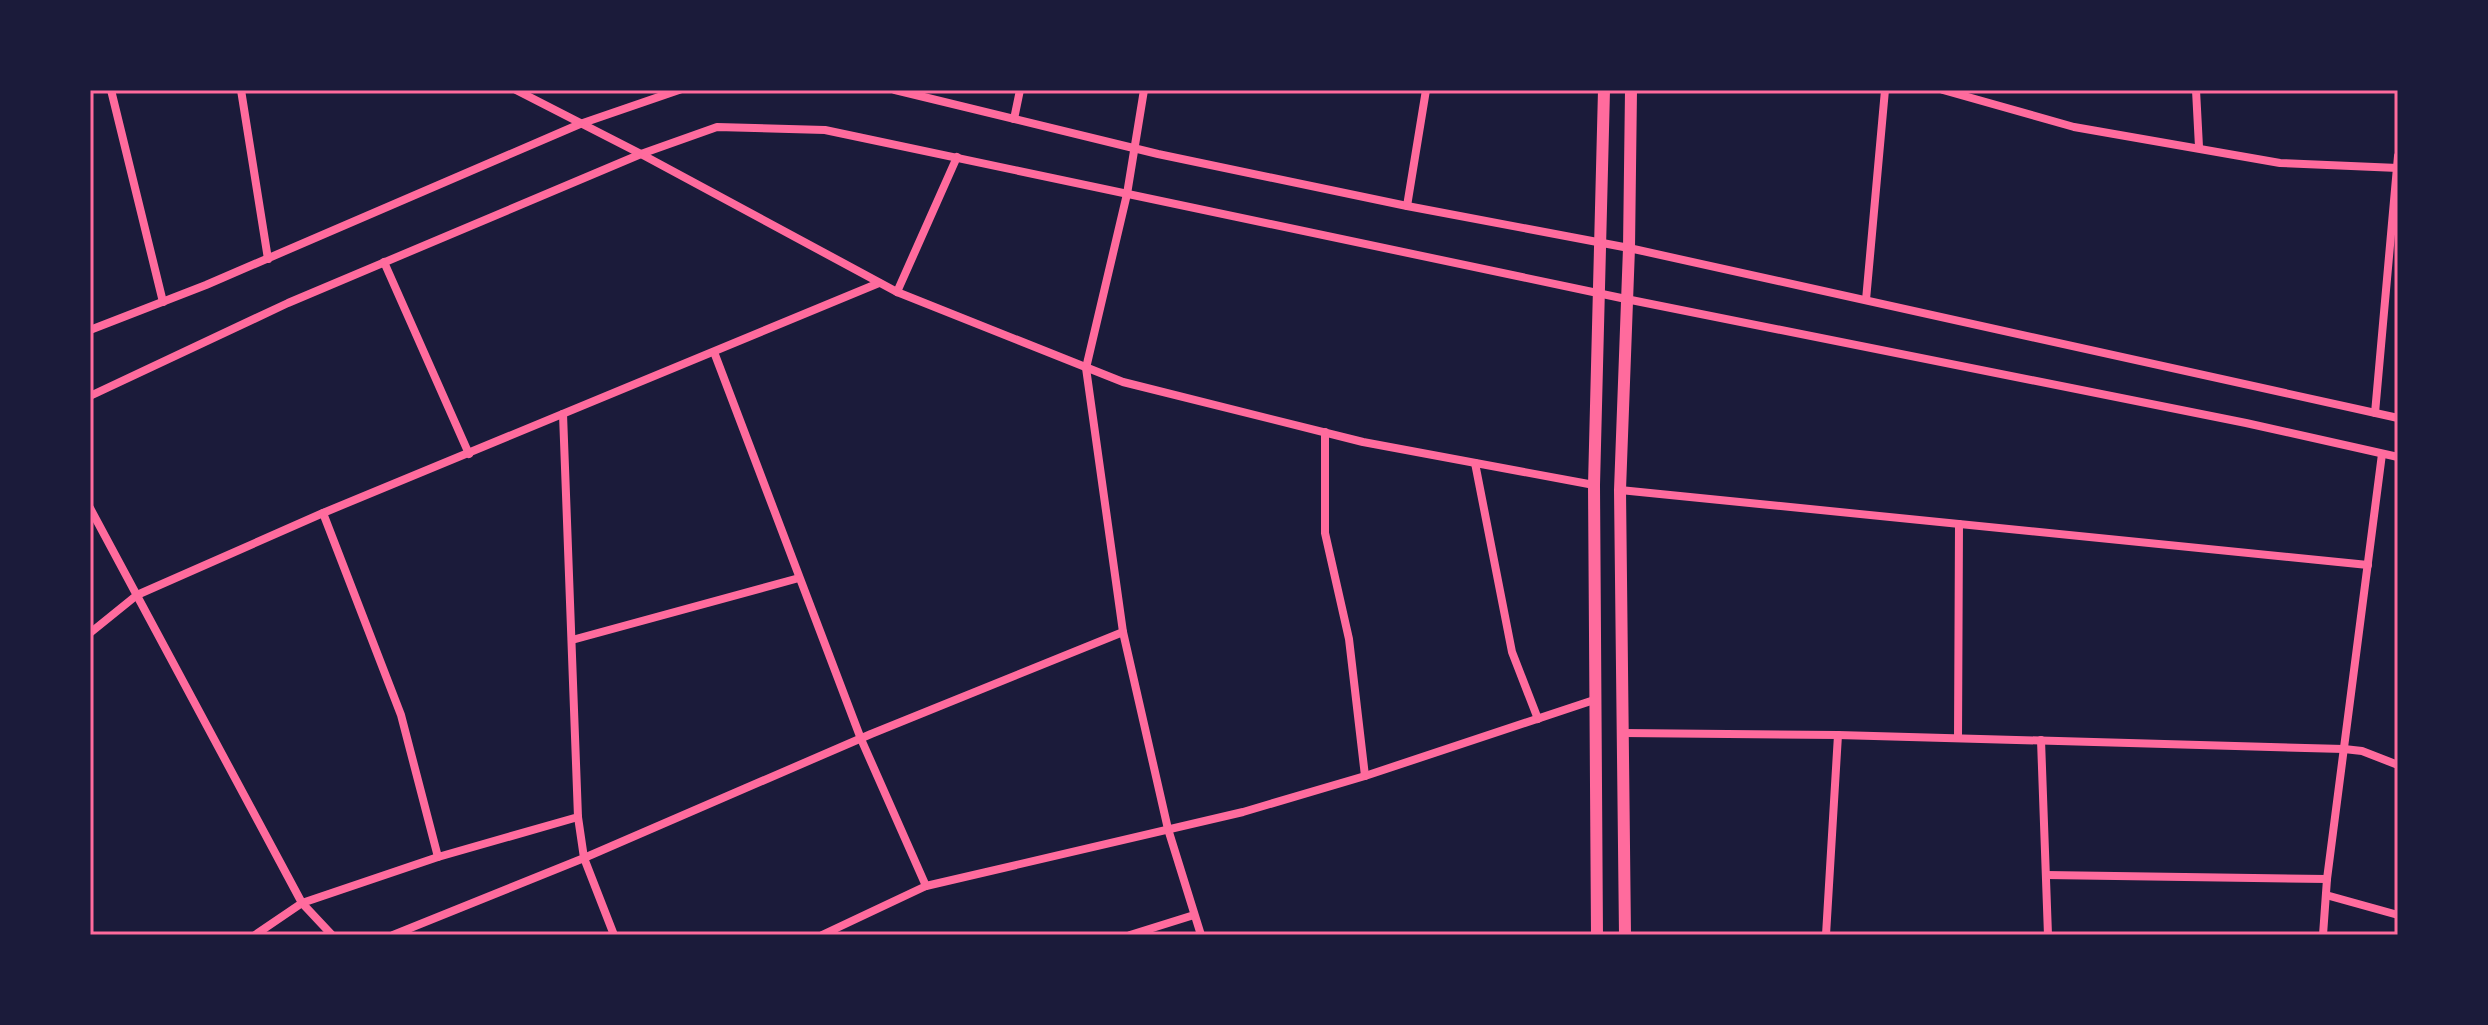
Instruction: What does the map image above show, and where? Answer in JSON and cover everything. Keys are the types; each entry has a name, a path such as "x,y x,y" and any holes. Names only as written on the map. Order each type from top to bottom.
{"main road":[{"path":"1597,935 1594,485 1604,90"},
{"path":"1625,935 1620,490 1631,90"},
{"path":"1594,485 1620,490"},
{"path":"1594,700 1622,700"}],"street":[{"path":"111,90 163,302"},
{"path":"241,90 268,259"},
{"path":"516,90 897,292 1123,382 1325,432 1594,485"},
{"path":"90,330 268,259 580,124 679,90"},
{"path":"895,90 1133,148 1407,206 1629,248 2398,418"},
{"path":"1014,119 1020,90"},
{"path":"1144,90 1127,194 1086,368 1123,632 1168,829 1201,935"},
{"path":"1407,206 1426,90"},
{"path":"1866,300 1885,90"},
{"path":"1943,90 1974,94 2074,127 2280,163 2398,168"},
{"path":"2196,90 2199,147"},
{"path":"90,396 288,303 641,154 717,127 825,130 1597,293 2230,420 2398,457"},
{"path":"2375,413 2398,156"},
{"path":"897,292 957,157"},
{"path":"384,262 469,454"},
{"path":"90,633 137,595 323,513 879,283"},
{"path":"714,352 861,739 926,886"},
{"path":"563,414 578,817 584,858 614,935"},
{"path":"1325,432 1325,533 1349,639 1365,776"},
{"path":"2323,935 2327,879 2382,454"},
{"path":"1475,463 1512,652 1538,719"},
{"path":"1620,490 2368,565"},
{"path":"90,508 302,903 332,935"},
{"path":"323,513 401,715 438,857"},
{"path":"1958,738 1959,524"},
{"path":"572,640 799,578"},
{"path":"393,935 1123,632"},
{"path":"822,935 926,886 1243,812 1365,776 1594,700"},
{"path":"1623,733 1838,735 2344,749 2362,751 2398,765"},
{"path":"1826,935 1838,735"},
{"path":"2041,740 2048,935"},
{"path":"255,935 302,903 438,857 578,817"},
{"path":"2046,875 2327,879"},
{"path":"2326,895 2398,915"},
{"path":"1130,935 1194,915"}]}
